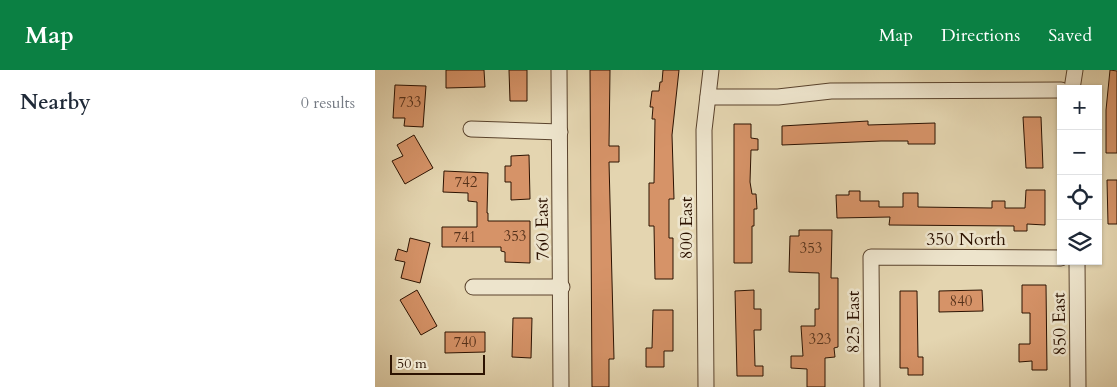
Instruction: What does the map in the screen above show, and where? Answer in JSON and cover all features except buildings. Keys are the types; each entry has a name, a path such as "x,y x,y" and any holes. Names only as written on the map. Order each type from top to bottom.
{"street":[{"name":"760 East","path":"559,70 562,287 561,387"},
{"name":"800 East","path":"706,387 704,130 711,70"},
{"path":"1073,85 1075,70"},
{"path":"708,97 779,97 831,91 1057,90"},
{"path":"471,129 560,132"},
{"name":"350 North","path":"871,257 1057,258"},
{"name":"825 East","path":"871,257 872,387"},
{"name":"850 East","path":"1077,265 1078,387"},
{"path":"473,287 562,287"}]}
